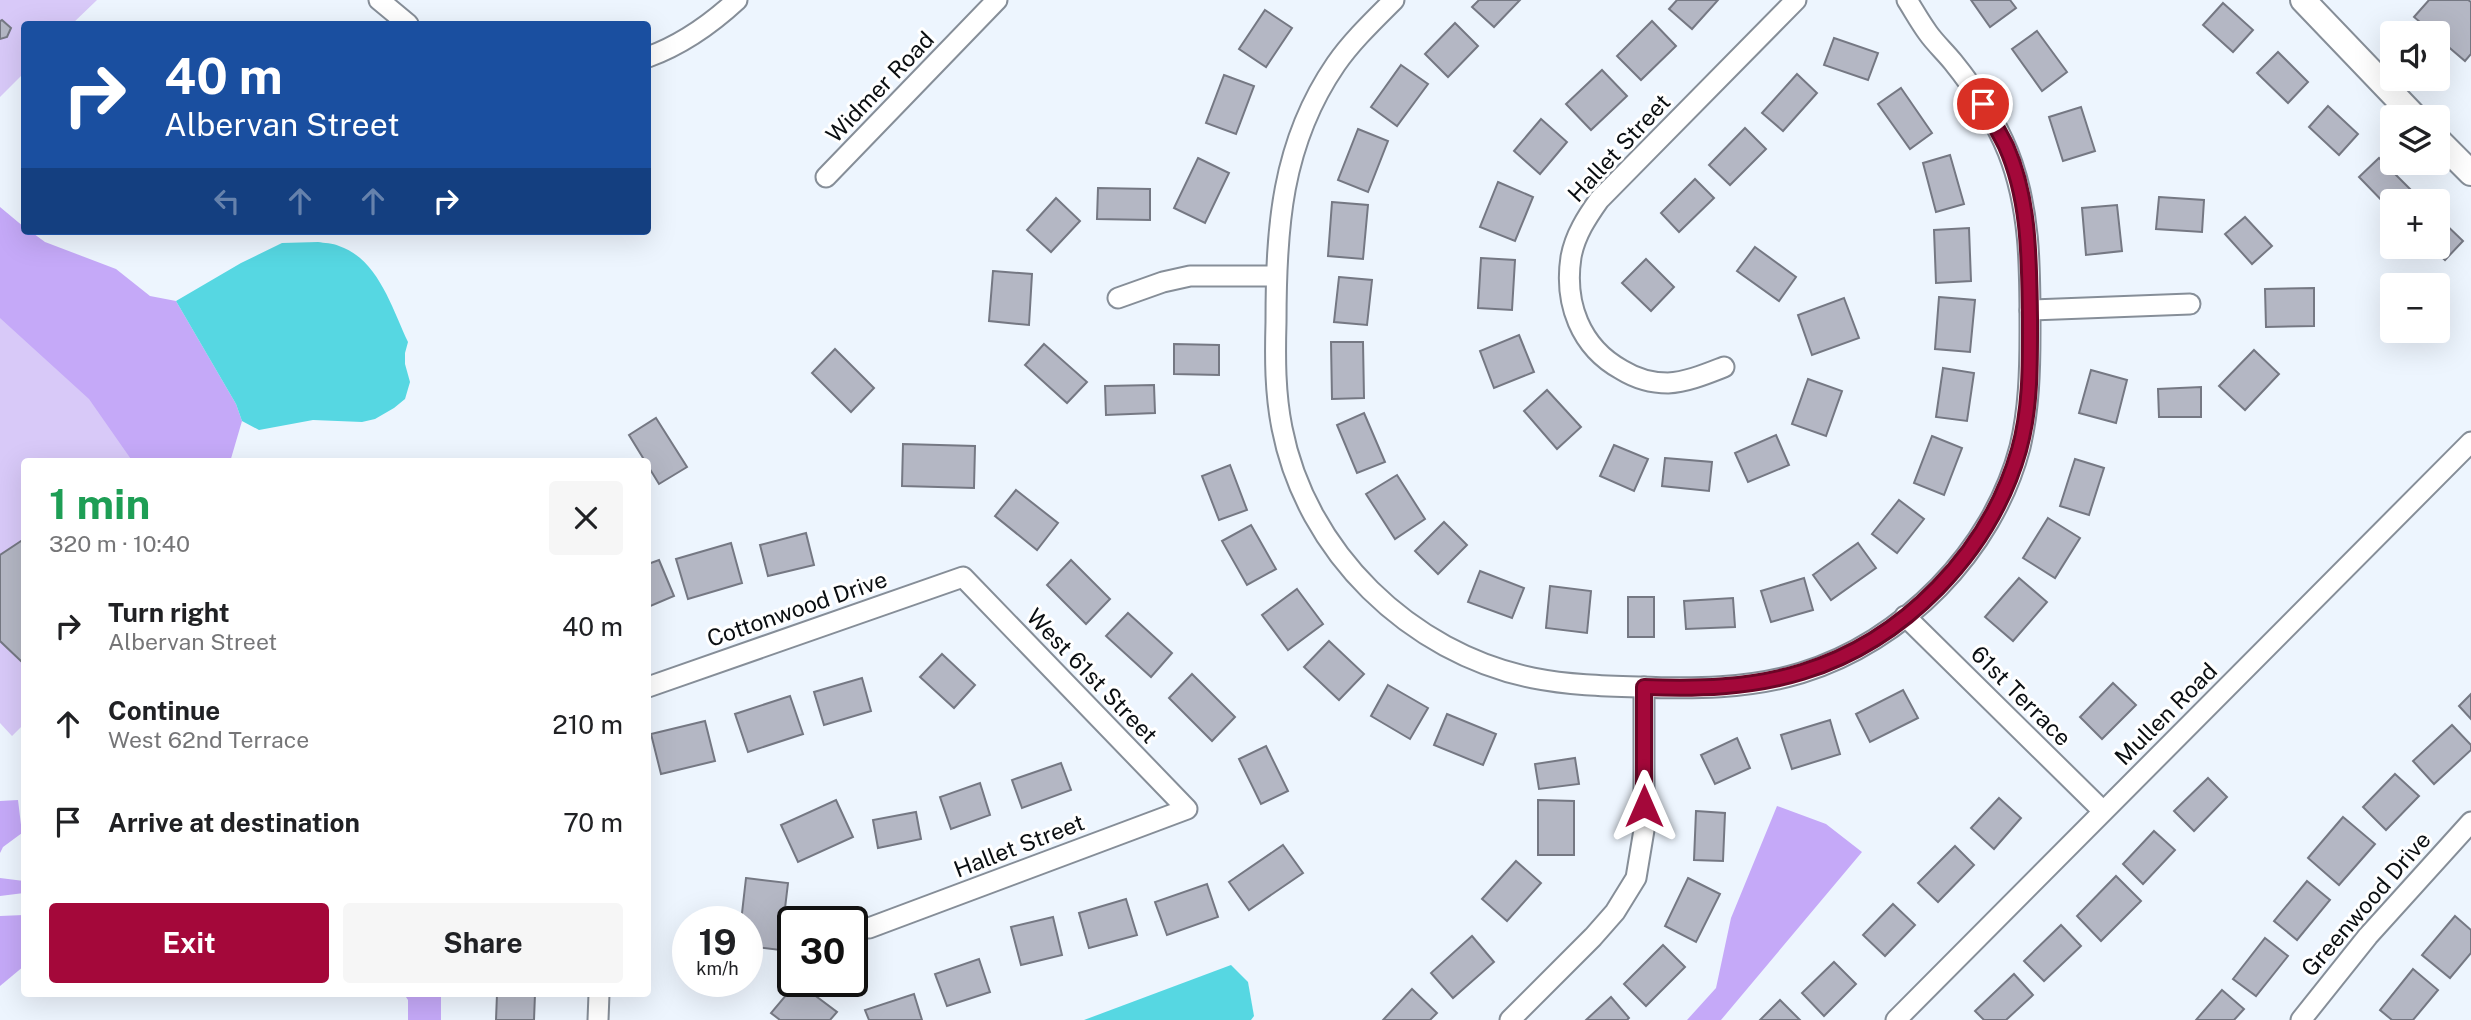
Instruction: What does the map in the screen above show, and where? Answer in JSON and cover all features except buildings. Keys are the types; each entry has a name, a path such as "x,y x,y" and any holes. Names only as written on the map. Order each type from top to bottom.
{"street":[{"path":"380,0 404,21"},
{"path":"651,56 712,22 737,0"},
{"name":"Widmer Road","path":"827,177 997,0"},
{"path":"1394,0 1356,38 1334,66 1308,111 1292,155 1282,197 1276,276 1275,370 1282,432 1297,478 1317,521 1337,552 1371,592 1411,625 1443,646 1467,657 1529,677 1564,683 1714,688 1762,682 1803,672 1845,655 1879,637 1941,586 1956,569 1983,531 2003,495 2019,450 2029,402 2030,310 2026,221 2018,181 2006,147 1983,104 1929,35 1907,0"},
{"name":"Hallet Street","path":"1724,367 1699,377 1667,383 1635,378 1611,364 1588,342 1573,309 1570,280 1572,255 1583,224 1599,200 1796,0"},
{"path":"2303,0 2404,105"},
{"path":"2450,152 2471,173"},
{"path":"1118,298 1163,282 1190,276 1276,276"},
{"path":"2030,310 2190,303"},
{"name":"Mullen Road","path":"1896,1020 2471,442"},
{"name":"Cottonwood Drive","path":"651,686 962,577"},
{"name":"West 61st Street","path":"962,577 1187,809"},
{"name":"61st Terrace","path":"1905,615 2103,811"},
{"path":"1510,1020 1593,937 1615,912 1636,878 1644,830 1644,687"},
{"name":"Hallet Street","path":"869,928 1187,809"},
{"name":"Greenwood Drive","path":"2301,1020 2368,936 2471,822"},
{"path":"598,1020 599,997"}],"shaded area":[{"path":"0,0 97,0 75,21 21,21 21,76 0,97"},
{"path":"0,207 21,224 21,235 35,235 45,242 116,269 150,296 176,301 236,404 242,421 231,458 130,458 89,399 0,318"},
{"path":"0,294 165,458 21,458 21,727 12,736 0,723"},
{"path":"18,800 21,834 3,847 0,853 0,801"},
{"path":"1777,806 1826,824 1862,852 1721,1020 1687,1020 1716,988 1731,918"},
{"path":"0,878 21,881 21,893 0,896"},
{"path":"21,915 21,968 0,986 0,916"},
{"path":"406,997 441,997 441,1020 408,1020"}],"water":[{"path":"318,242 337,245 353,252 374,273 382,286 408,342 405,364 410,382 405,399 375,419 362,422 313,420 259,430 242,421 236,404 176,301 241,263 282,243"},
{"path":"1231,965 1248,982 1254,1016 1251,1020 1084,1020"}],"route":[{"path":"1644,806 1644,687 1714,688 1762,682 1803,672 1845,655 1879,637 1941,586 1956,569 1983,531 2003,495 2019,450 2029,402 2029,246 2018,181 2006,147 1983,104"}]}
